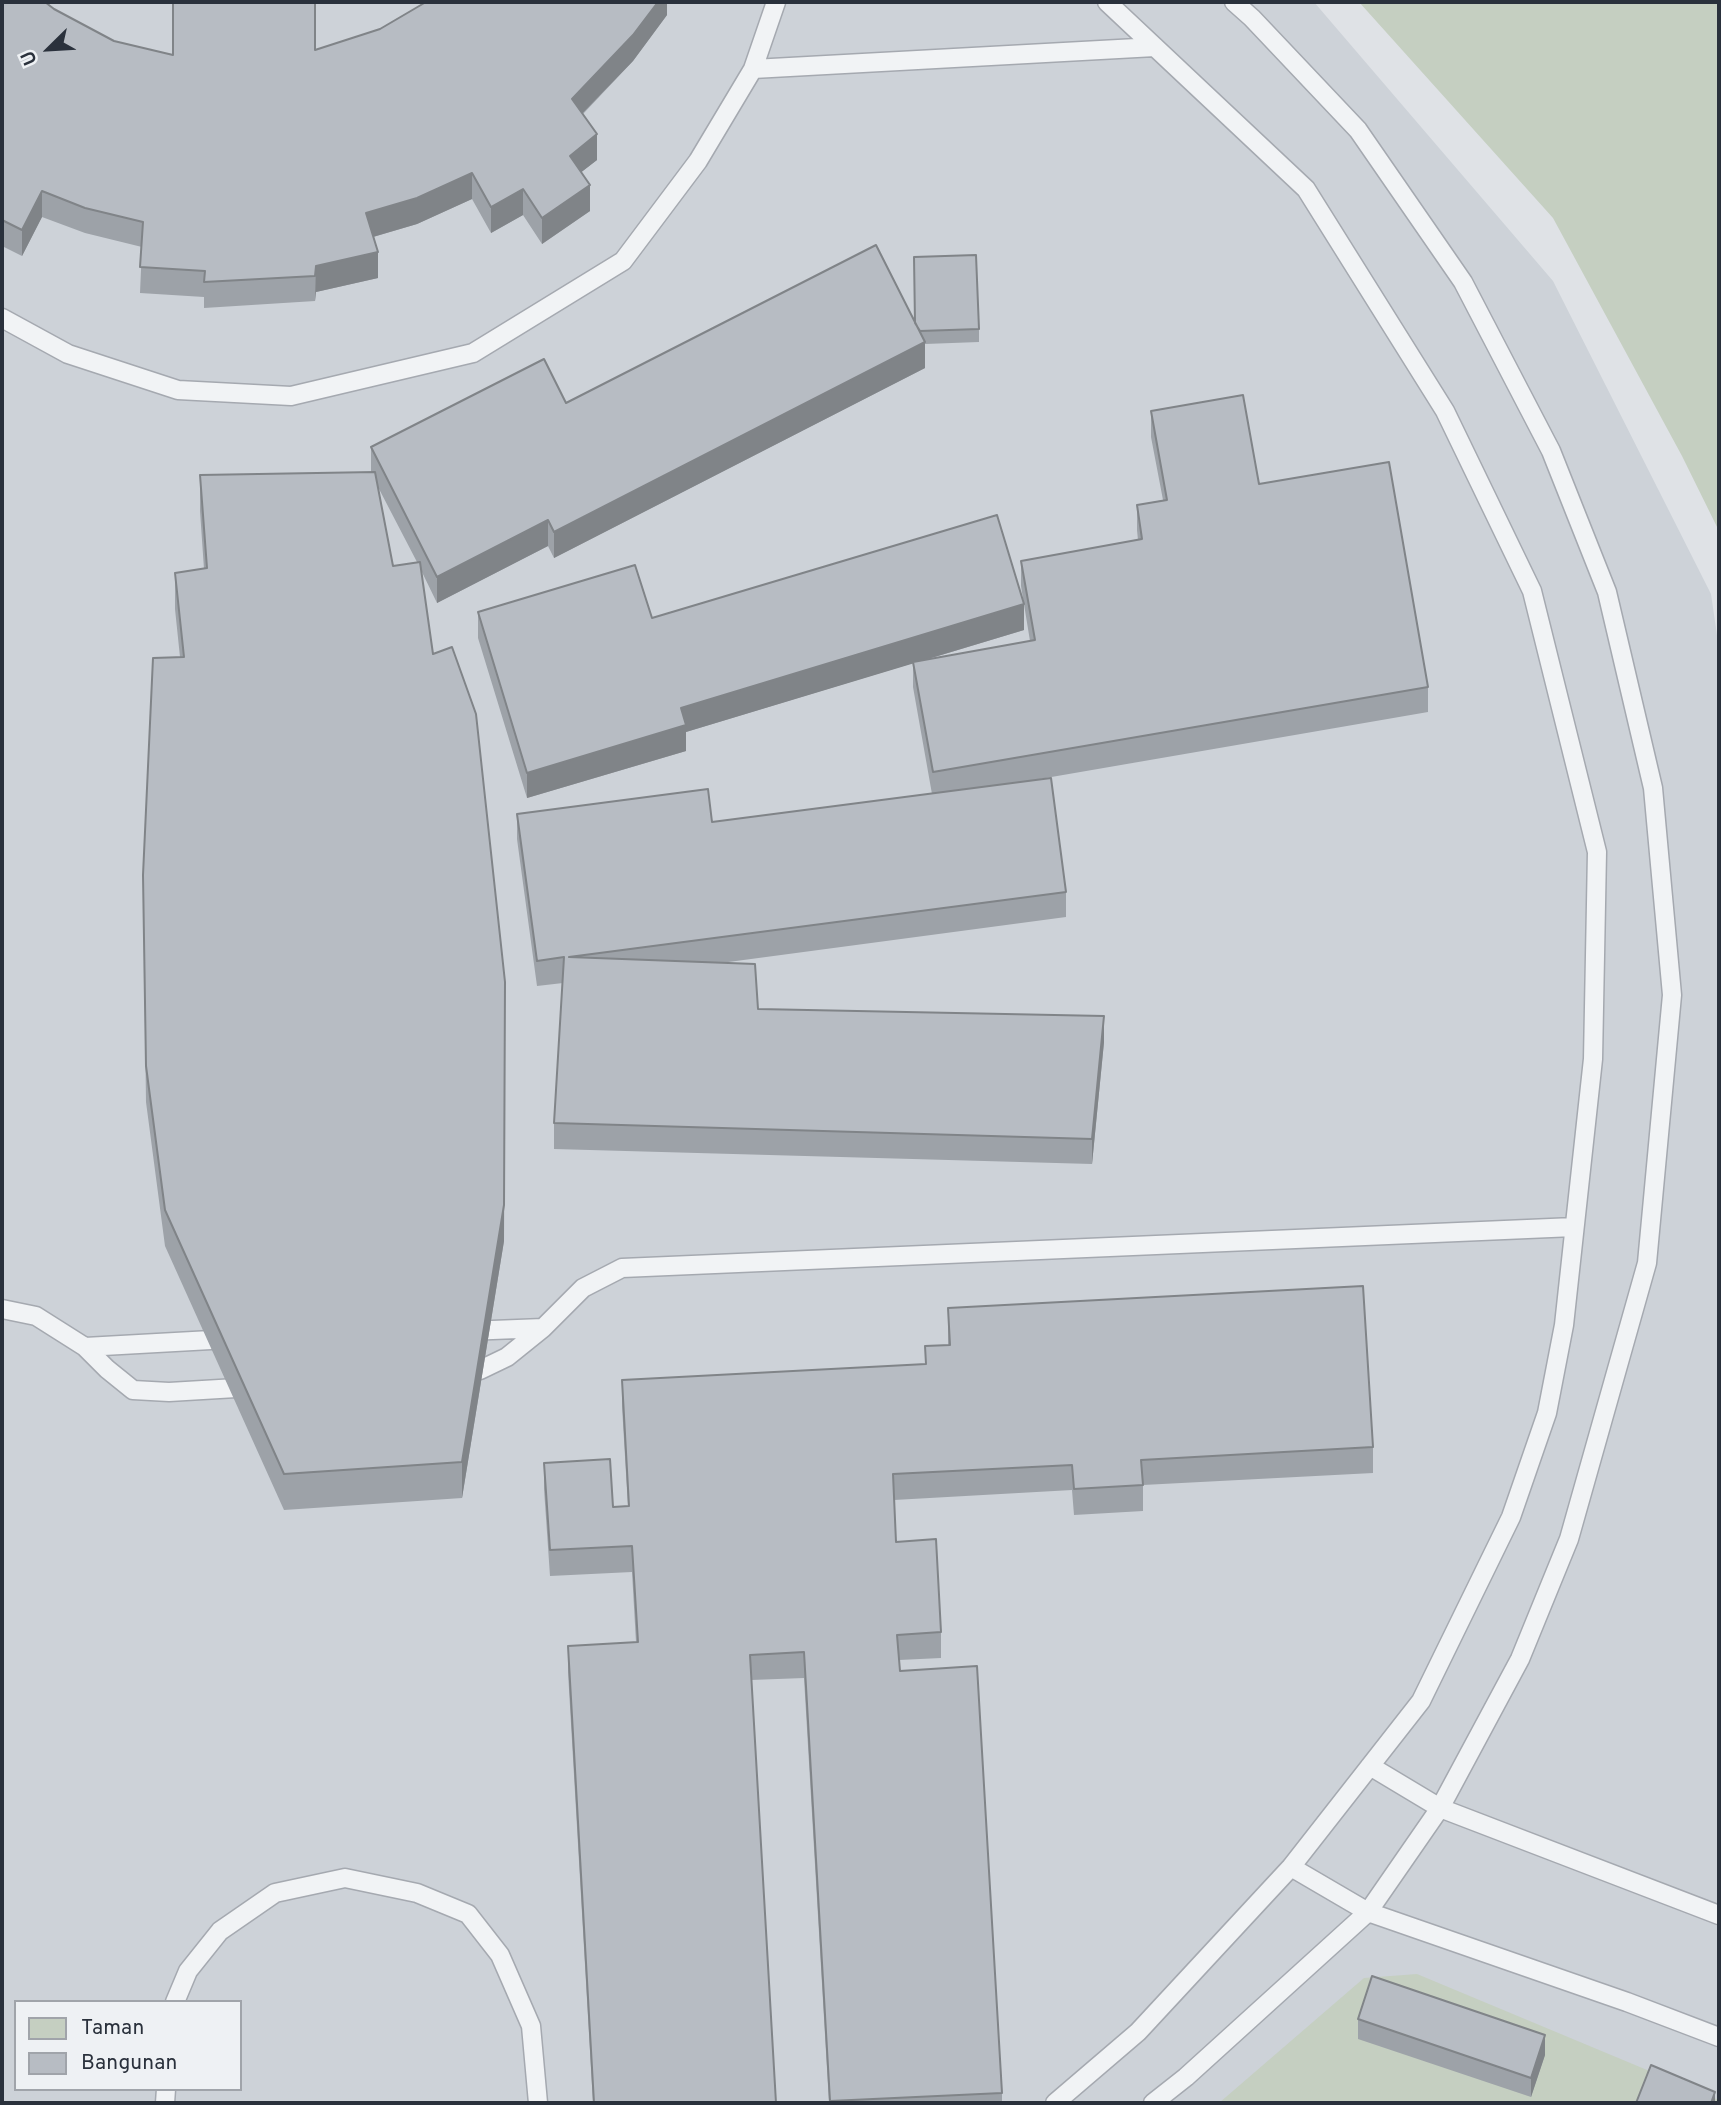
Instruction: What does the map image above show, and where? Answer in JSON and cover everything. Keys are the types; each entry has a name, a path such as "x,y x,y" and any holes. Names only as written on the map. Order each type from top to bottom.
{"lane":[{"path":"2,318 68,354 178,390 291,396 473,353 623,261 698,161 752,69 776,2"},
{"path":"1055,2103 1138,2032 1291,1867 1421,1701 1511,1517 1547,1413 1564,1325 1592,1059 1597,852 1532,591 1445,411 1306,189 1107,2"},
{"path":"1153,2103 1186,2077 1368,1912 1440,1808 1520,1659 1569,1538 1647,1263 1672,995 1653,789 1607,592 1551,451 1463,282 1358,130 1234,2"},
{"path":"752,69 1155,47"},
{"path":"444,1375 480,1370 507,1357 544,1328 583,1288 622,1268 1574,1227"},
{"path":"2,1309 36,1316 85,1347 132,1390 169,1392 272,1385"},
{"path":"452,1331 544,1328"},
{"path":"85,1347 250,1338"},
{"path":"1370,1766 1440,1808 1719,1915"},
{"path":"1291,1867 1368,1912 1628,2002 1719,2037"},
{"path":"177,2000 188,1970 220,1930 275,1893 345,1878 417,1893 468,1914 500,1955 531,2026 538,2103"}],"shaded area":[{"path":"2,2 1314,2 1553,281 1711,594 1719,649 1719,2103 2,2103"}],"green space":[{"path":"1359,2 1719,2 1719,531 1682,456 1553,218"},
{"path":"1417,1974 1719,2100 1719,2103 1219,2103 1364,1978"}],"building":[{"path":"2,2 45,2 114,41 173,55 173,2 315,2 315,50 380,29 426,2 658,2 633,35 572,99 597,134 570,156 590,185 542,218 523,189 491,207 472,173 417,198 366,213 378,252 316,266 315,276 204,282 205,271 140,267 143,222 85,208 42,191 22,230 2,220"},
{"path":"876,245 925,342 554,532 548,520 437,577 371,447 544,359 566,403"},
{"path":"976,255 979,329 920,331 915,323 914,257"},
{"path":"1243,395 1259,484 1389,462 1428,687 933,772 913,662 1035,640 1021,561 1142,539 1137,505 1167,500 1151,411"},
{"path":"375,472 393,566 420,562 433,654 452,647 476,714 505,982 504,1205 462,1462 284,1474 165,1210 146,1066 143,875 153,658 184,657 175,573 207,568 200,475"},
{"path":"997,515 1024,604 681,708 686,725 527,773 478,612 635,565 652,618"},
{"path":"1051,778 1066,892 569,957 755,964 758,1009 1104,1016 1092,1139 554,1123 564,957 537,961 517,814 708,789 712,822"},
{"path":"1363,1286 1373,1447 1141,1460 1143,1485 1074,1489 1072,1465 893,1474 896,1542 936,1539 941,1632 897,1635 900,1671 977,1666 1002,2093 830,2101 804,1652 750,1655 776,2103 594,2103 568,1646 638,1642 632,1546 550,1550 544,1463 610,1459 613,1507 629,1506 622,1380 926,1364 925,1346 950,1345 948,1308"},
{"path":"1372,1976 1545,2035 1531,2078 1358,2019"},
{"path":"1651,2065 1715,2092 1711,2103 1636,2103"}]}
